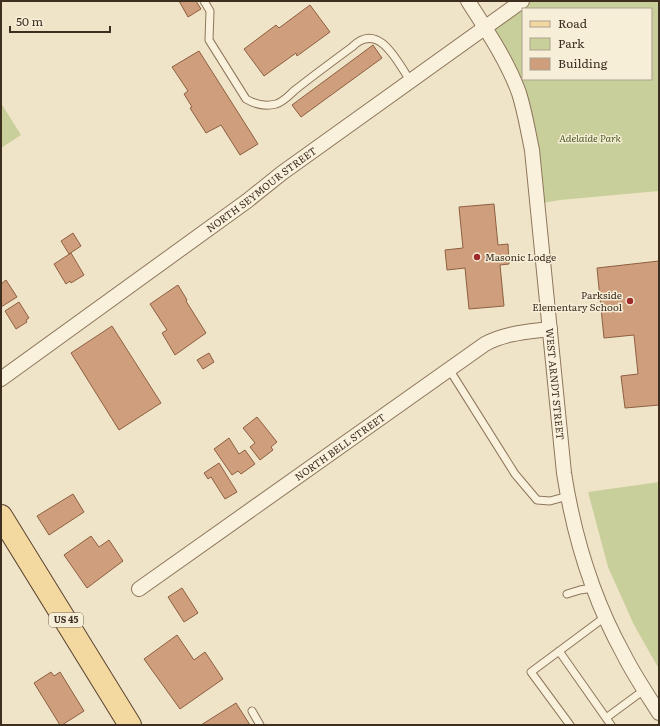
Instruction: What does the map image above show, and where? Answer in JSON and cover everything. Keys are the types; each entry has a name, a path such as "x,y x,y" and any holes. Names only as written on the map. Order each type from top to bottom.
{"main road":[{"name":"US 45","path":"1,516 130,725"}],"street":[{"name":"WEST ARNDT STREET","path":"468,1 500,53 510,73 519,94 526,118 532,150 562,455 568,496 579,547 605,617 628,662 659,713"},
{"name":"NORTH SEYMOUR STREET","path":"1,379 246,201 282,173 522,1"},
{"name":"NORTH BELL STREET","path":"139,589 484,344 501,336 550,329"}],"lane":[{"path":"204,1 210,11 209,40 246,99 254,104 272,105 284,100 293,91 357,43 369,38 378,40 385,45 411,82"},
{"path":"449,369 515,474 537,500 550,501 568,496"},
{"path":"567,594 593,588"},
{"path":"570,725 531,672 605,617"},
{"path":"559,652 611,725"},
{"path":"606,718 644,690"},
{"path":"252,711 260,725"}],"green space":[{"name":"Adelaide Park","path":"522,1 659,1 659,191 560,200 537,204 526,118 485,28"},
{"path":"1,103 21,135 1,148"},
{"path":"659,482 659,669 634,625 608,567 588,492"}],"building":[{"path":"179,1 196,1 201,9 188,17"},
{"path":"310,5 330,32 297,56 296,53 264,76 244,49 276,25 279,28"},
{"path":"373,45 382,58 301,117 292,105"},
{"path":"199,51 258,144 240,155 221,125 206,133 190,108 192,107 184,94 188,91 172,67"},
{"name":"Masonic Lodge","path":"494,204 498,245 508,244 509,264 500,265 504,306 469,309 465,268 447,270 445,250 463,248 459,207"},
{"path":"73,233 81,246 69,254 61,241"},
{"path":"71,253 84,275 71,283 70,281 66,284 54,264"},
{"name":"Parkside Elementary School","path":"659,261 659,405 625,408 621,376 638,374 634,335 604,338 597,268"},
{"path":"6,280 17,297 1,307 1,284"},
{"path":"178,285 206,333 175,355 162,333 167,330 150,304"},
{"path":"19,302 29,318 26,320 27,322 16,329 5,311"},
{"path":"112,326 161,403 119,430 71,353"},
{"path":"209,353 214,362 203,369 197,360"},
{"path":"257,417 277,442 271,447 273,450 260,460 250,447 255,443 243,428"},
{"path":"229,438 239,454 245,450 255,464 241,474 238,471 232,475 214,449"},
{"path":"219,463 237,492 225,499 211,477 208,479 204,473"},
{"path":"73,494 84,512 49,535 37,516"},
{"path":"91,536 99,547 109,540 123,561 87,588 64,555"},
{"path":"182,588 198,613 184,622 168,597"},
{"path":"177,635 194,660 205,652 223,679 180,709 144,659"},
{"path":"51,672 54,676 60,672 84,711 62,725 60,725 34,683"},
{"path":"236,703 250,725 201,725"}],"place":[{"name":"Masonic Lodge","path":"477,257"},
{"name":"Parkside Elementary School","path":"630,301"}]}
